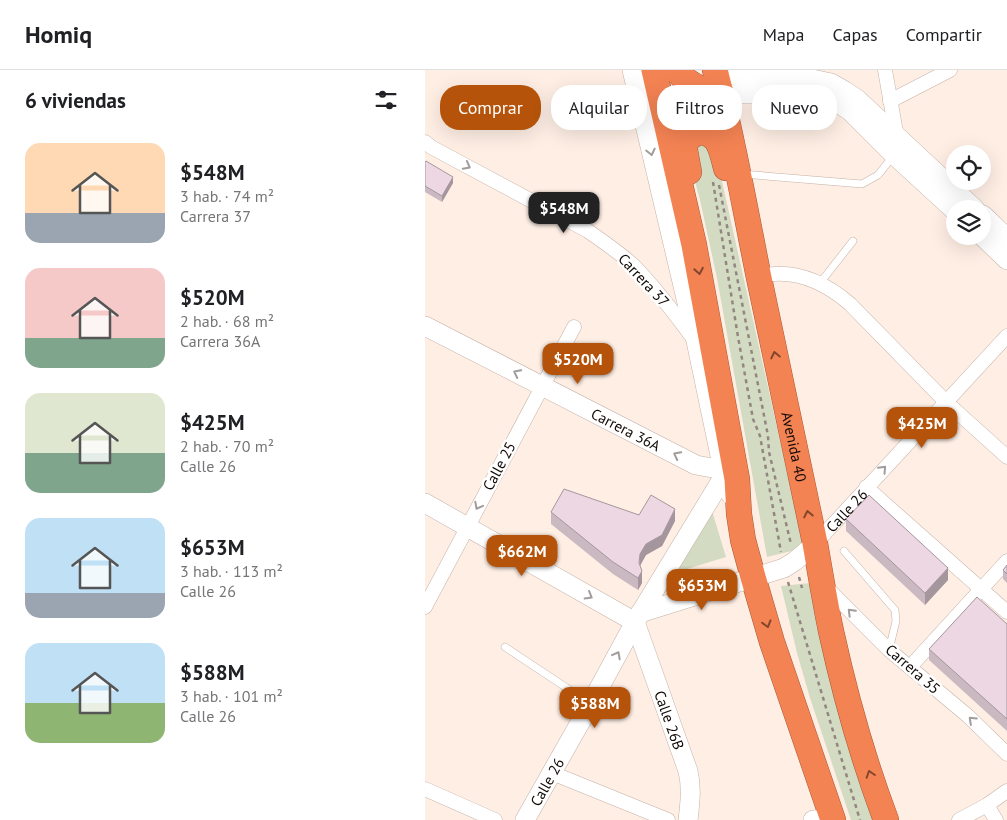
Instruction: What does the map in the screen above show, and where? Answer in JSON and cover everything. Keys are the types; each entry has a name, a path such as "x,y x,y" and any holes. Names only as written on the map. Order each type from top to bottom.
{"highway":[{"path":"654,70 668,85"},
{"name":"Avenida 40","path":"718,79 729,180 746,208 815,544 812,585 831,632 853,719 886,820"},
{"path":"682,130 694,245 737,479 743,540 826,820"},
{"path":"694,130 684,145 688,170 701,218 694,245"},
{"path":"708,130 715,138 734,190 746,208"}],"street":[{"path":"632,70 696,342 723,473 739,514"},
{"path":"885,70 896,135 897,157"},
{"path":"890,100 950,70"},
{"path":"718,79 741,76 813,79 831,83 857,99 965,200"},
{"path":"718,79 824,96 838,103 850,111 946,203"},
{"path":"425,160 428,144"},
{"name":"Carrera 37","path":"428,144 589,231 604,242 648,280 696,342"},
{"path":"991,223 1007,238"},
{"path":"991,245 1007,260"},
{"path":"759,277 785,274 797,276 831,289 851,304 946,402 1007,457"},
{"name":"Carrera 36A","path":"425,326 696,465 723,473"},
{"name":"Calle 25","path":"425,606 574,326"},
{"name":"Calle 26","path":"638,618 790,565 815,544 1007,336"},
{"name":"Calle 26","path":"525,820 638,618 723,473"},
{"path":"867,487 1007,612"},
{"path":"425,503 638,618"},
{"path":"910,667 1007,560"},
{"name":"Carrera 35","path":"812,585 968,716 1007,754"},
{"name":"Calle 26B","path":"638,618 688,772 691,791 688,820"},
{"path":"552,772 668,820"},
{"path":"425,789 495,820"},
{"path":"959,820 987,806 1007,791"},
{"path":"987,806 996,820"}],"lane":[{"path":"729,180 862,184 878,176 897,157"},
{"path":"820,284 853,240"},
{"path":"844,551 895,610 896,621 889,650"},
{"path":"505,647 590,705"}],"path":[{"path":"712,177 753,419 760,436 790,565 860,820"},
{"path":"729,180 769,452 790,565 812,585"}],"green space":[{"path":"703,137 717,159 804,548 767,557 717,278 693,174 690,146"},
{"path":"712,511 726,557 674,573"},
{"path":"810,583 878,820 851,820 797,653 781,586"}],"building":[{"path":"426,161 453,177 442,196 425,186"},
{"path":"564,489 639,515 651,495 675,509 662,535 646,544 640,554 639,563 642,571 638,578 613,562 551,512"},
{"path":"869,495 948,568 925,593 846,519"},
{"path":"1007,565 1007,574 1003,570"},
{"path":"977,597 1007,624 1007,719 929,649"}]}
